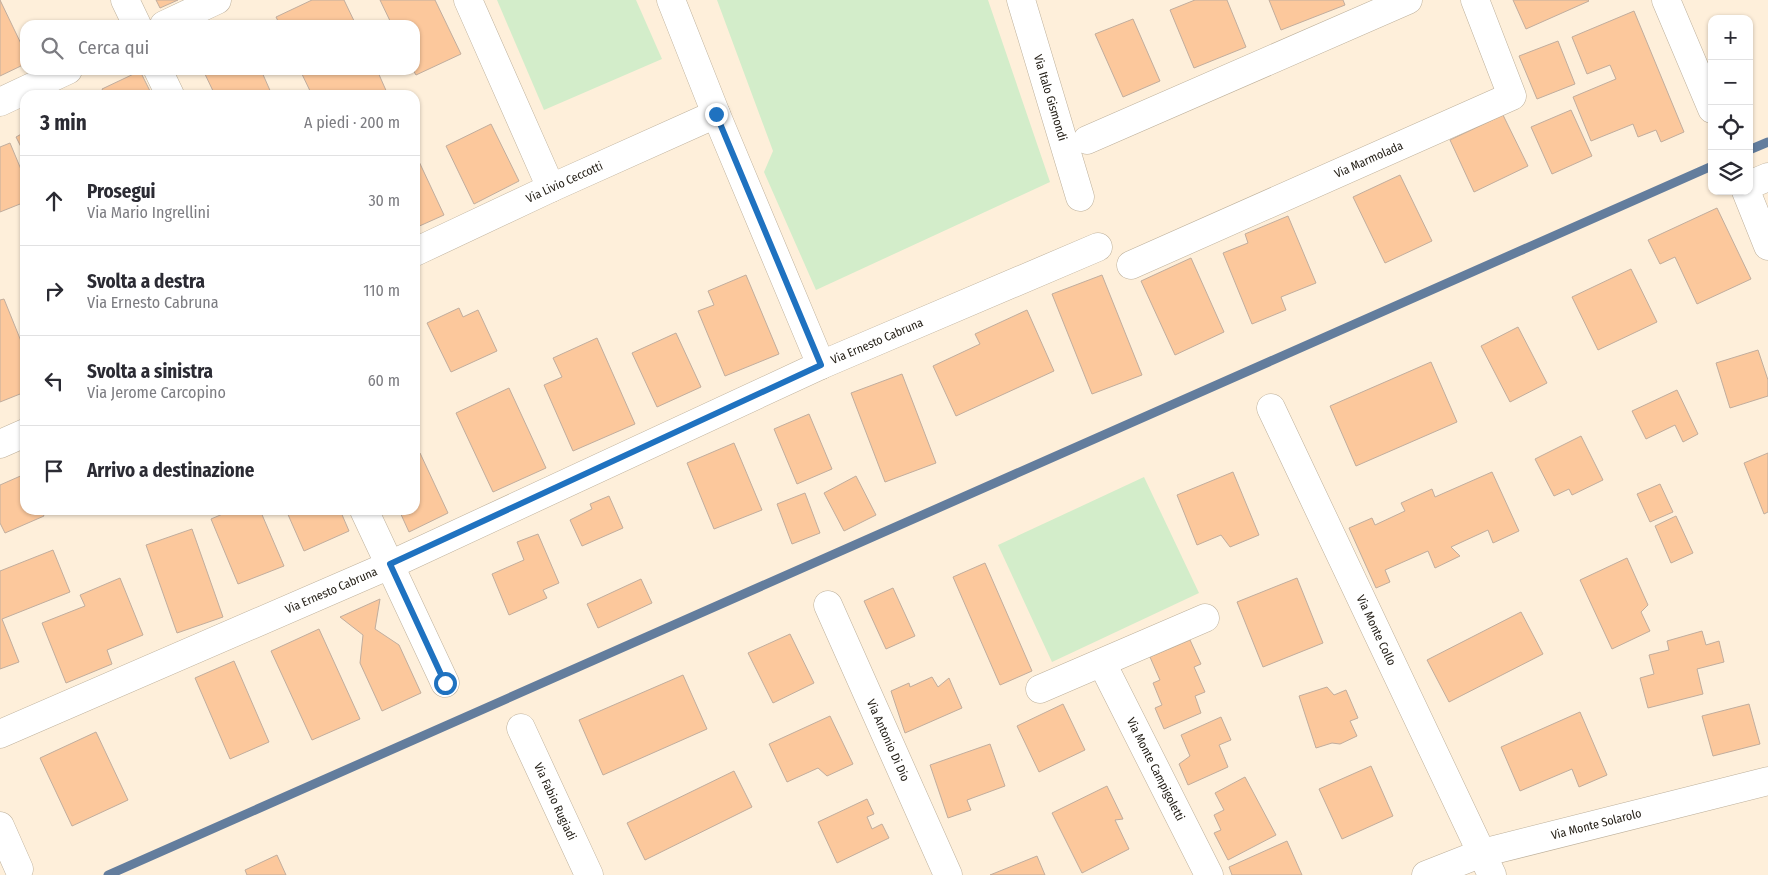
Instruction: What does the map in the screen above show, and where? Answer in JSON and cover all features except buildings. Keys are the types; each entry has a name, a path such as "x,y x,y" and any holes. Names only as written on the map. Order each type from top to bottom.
{"street":[{"path":"125,0 135,20"},
{"path":"175,20 217,0"},
{"path":"468,0 551,188"},
{"path":"671,0 716,114 821,365"},
{"name":"Via Italo Gismondi","path":"1021,0 1080,197"},
{"path":"1087,140 1408,0"},
{"name":"Via Marmolada","path":"1131,266 1512,96 1475,0"},
{"path":"1666,0 1710,105"},
{"path":"26,90 57,75"},
{"path":"160,75 168,90"},
{"path":"0,102 20,93"},
{"name":"Via Livio Ceccotti","path":"420,250 716,114"},
{"path":"1753,184 1768,177"},
{"path":"1748,195 1768,246"},
{"name":"Via Ernesto Cabruna","path":"0,734 390,564 821,365 1098,247"},
{"name":"Via Monte Collo","path":"1270,408 1487,864"},
{"path":"0,444 20,434"},
{"path":"366,515 445,683"},
{"name":"Via Antonio Di Dio","path":"828,606 948,875"},
{"path":"1040,689 1205,618"},
{"name":"Via Monte Campigoletti","path":"1102,663 1209,875"},
{"name":"Via Fabio Rugiadi","path":"520,728 589,875"},
{"name":"Via Monte Solarolo","path":"1426,875 1487,864 1768,781"},
{"path":"0,826 19,869"}],"green space":[{"path":"497,0 636,0 662,59 544,110"},
{"path":"717,0 988,0 1050,182 816,290 764,172 773,151"},
{"path":"1144,477 1199,593 1052,662 998,545"}],"waterway":[{"path":"1753,148 1768,142"},
{"path":"108,875 1708,168"}],"route":[{"path":"445,683 390,564 821,365 716,114"}]}
